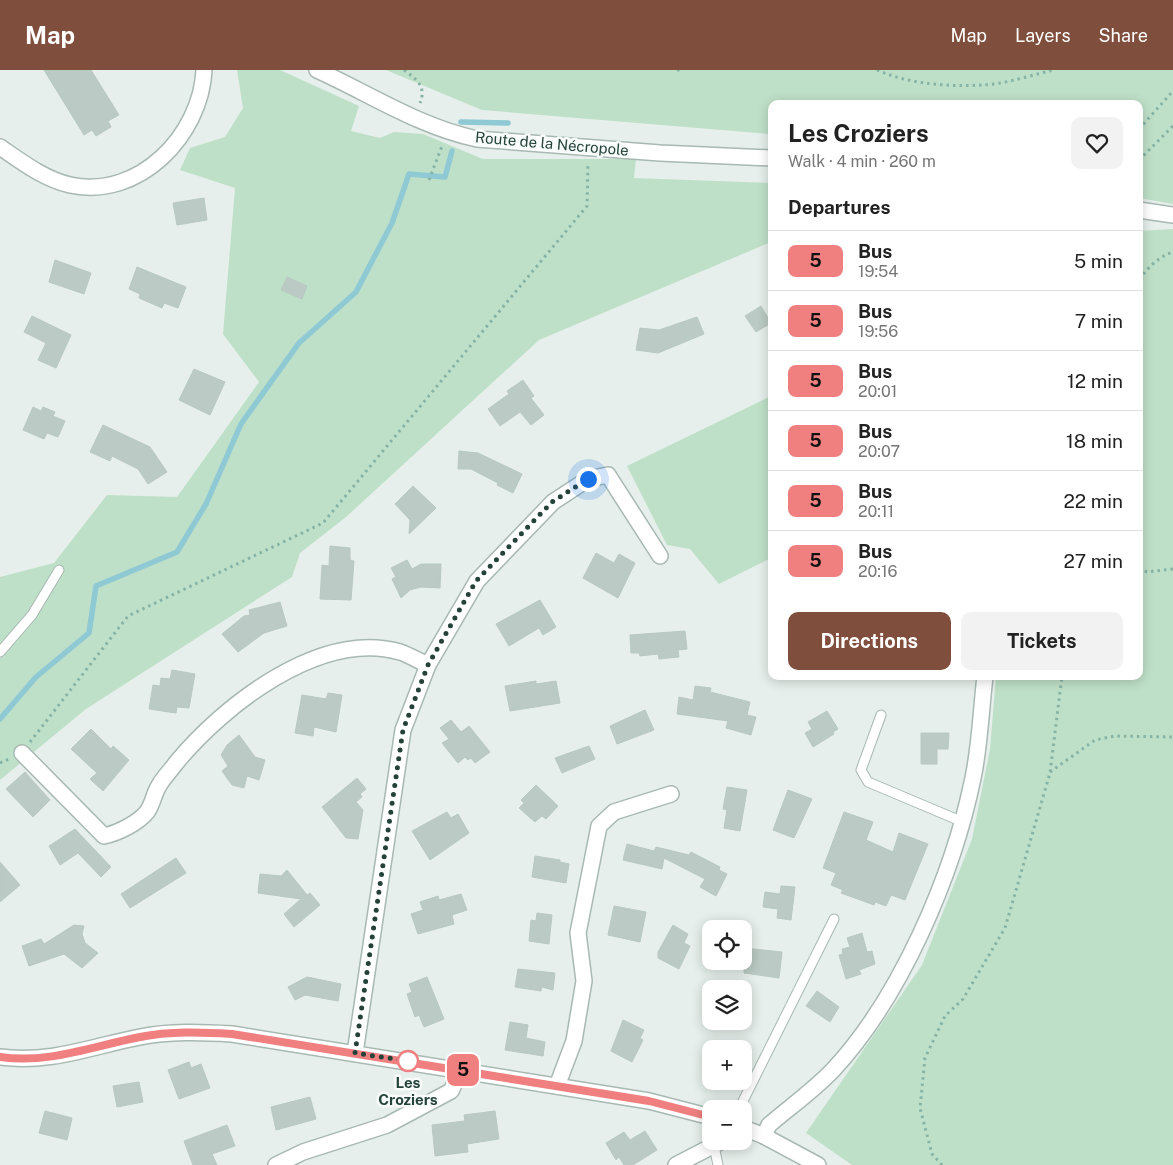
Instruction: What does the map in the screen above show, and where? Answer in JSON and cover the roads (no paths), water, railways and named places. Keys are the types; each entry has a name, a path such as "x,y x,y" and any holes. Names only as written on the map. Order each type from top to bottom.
{"street":[{"path":"0,147 41,175 71,185 107,186 138,175 164,156 178,139 197,107 204,70"},
{"name":"Route de la Nécropole","path":"317,70 413,118 460,136 510,142 768,158"},
{"path":"1143,211 1173,215"},
{"path":"355,1053 403,730 428,665 476,581 552,502 588,479 608,475 660,556"},
{"path":"22,754 104,836 116,834 146,812 159,784 192,744 225,712 284,672 331,653 369,648 400,652 428,665"},
{"path":"764,1136 769,1125 832,1070 868,1024 897,980 939,890 963,822 974,776 985,680"},
{"path":"557,1086 574,1041 584,980 578,933 599,826 614,812 671,794"},
{"path":"0,1057 57,1057 141,1037 192,1032 232,1034 649,1101 702,1115"},
{"path":"276,1165 303,1152 387,1125 451,1091 461,1070"},
{"path":"752,1131 818,1165"},
{"path":"676,1165 706,1150"}],"lane":[{"path":"0,652 32,615 59,570"},
{"path":"881,715 861,770 868,782 963,822"},
{"path":"744,1100 834,919"},
{"path":"718,1150 718,1165"}],"waterway":[{"path":"461,122 508,123"},
{"path":"0,719 36,677 89,633 96,586 177,552 206,504 241,424 299,343 356,292 392,223 409,174 445,177 452,151"}],"place":[{"name":"Les Croziers","path":"408,1061"}]}
